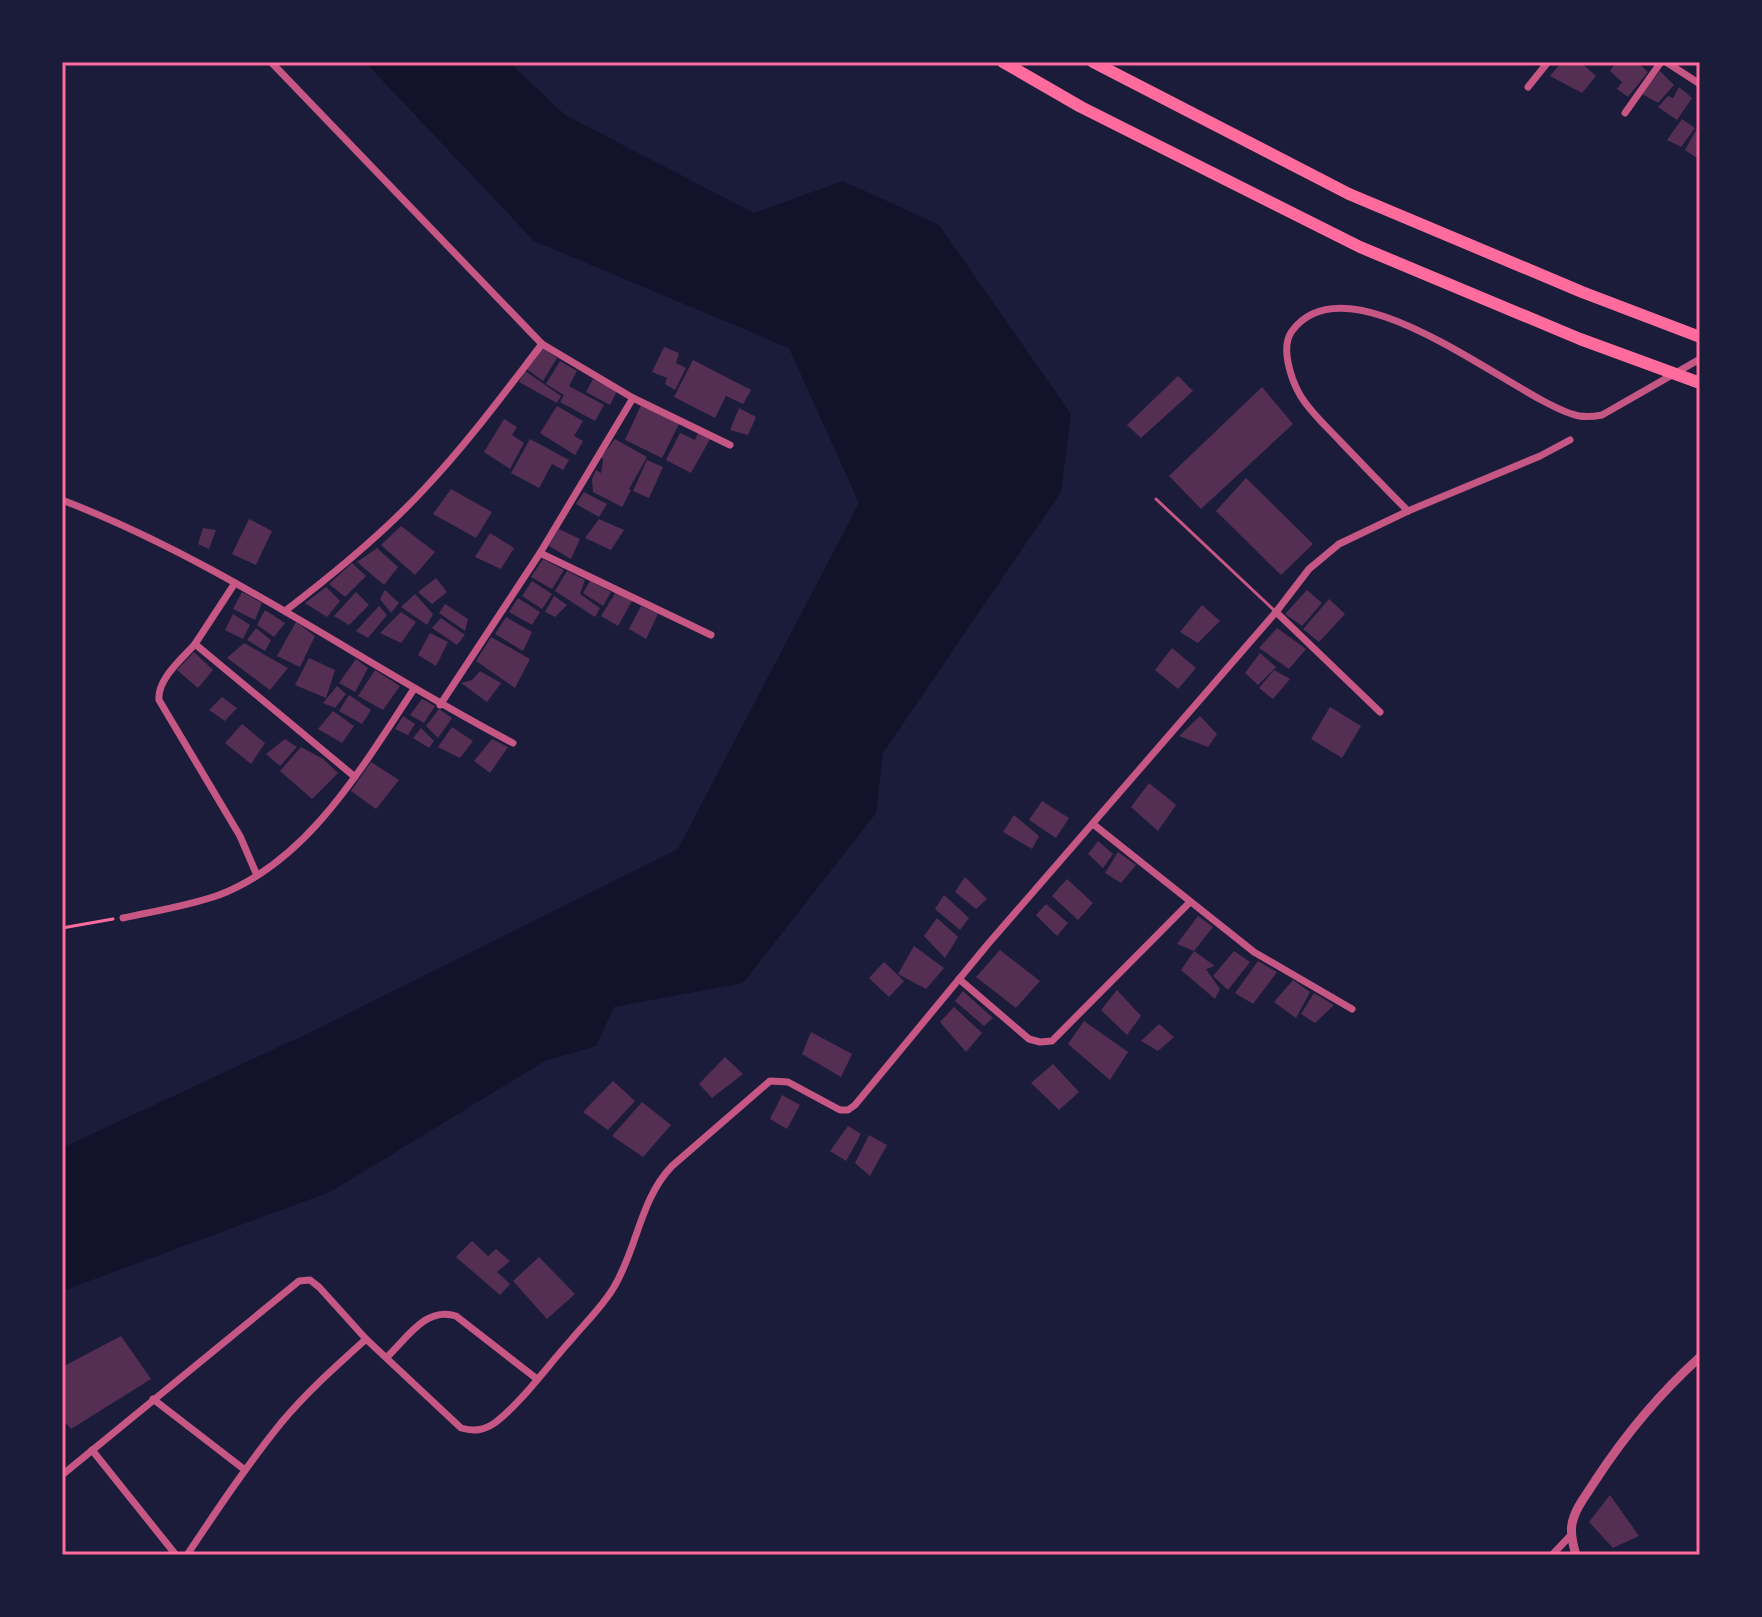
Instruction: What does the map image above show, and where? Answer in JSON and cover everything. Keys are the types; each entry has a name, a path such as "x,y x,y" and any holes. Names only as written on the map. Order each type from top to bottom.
{"highway":[{"path":"1003,62 1081,107 1360,247 1580,339 1700,383"},
{"path":"1093,62 1349,194 1582,292 1700,337"}],"street":[{"path":"271,62 542,344 633,398 730,445"},
{"path":"1528,87 1548,62"},
{"path":"1625,113 1664,62 1700,84"},
{"path":"1408,511 1313,412 1299,393 1288,356 1288,340 1292,330 1305,319 1334,307 1376,314 1459,350 1571,414 1587,417 1602,415 1700,359"},
{"path":"285,611 345,563 425,489 468,440 542,344"},
{"path":"440,705 540,553 633,398"},
{"path":"62,1475 302,1280 310,1280 319,1287 366,1339 461,1428 480,1430 496,1421 537,1379 608,1296 625,1266 640,1223 664,1174 770,1081 788,1082 840,1110 848,1110 855,1105 959,979 1276,612 1309,569 1329,551 1408,511 1540,456 1570,440"},
{"path":"62,500 96,513 235,583 440,705 513,743"},
{"path":"540,553 711,635"},
{"path":"235,583 195,644 164,680 158,694 240,836 256,873"},
{"path":"1276,612 1380,712"},
{"path":"195,644 355,777"},
{"path":"123,918 220,894 284,855 313,828 355,777 414,689"},
{"path":"1093,824 1254,952 1352,1009"},
{"path":"959,979 1023,1035 1034,1042 1052,1041 1190,902"},
{"path":"387,1357 429,1316 447,1313 456,1316 537,1379"},
{"path":"187,1555 282,1422 316,1384 366,1339"},
{"path":"1576,1555 1571,1535 1580,1505 1649,1407 1700,1357"},
{"path":"153,1399 245,1470"},
{"path":"92,1450 176,1555"},
{"path":"1552,1555 1571,1535"}],"lane":[{"path":"1156,499 1276,612"}],"path":[{"path":"62,928 123,918"}],"shaded area":[{"path":"365,62 509,62 565,115 754,213 843,181 939,225 1071,414 1061,492 883,753 876,813 743,983 614,1007 596,1046 545,1061 330,1192 62,1291 62,1148 315,1030 678,849 859,503 789,348 534,241"}],"building":[{"path":"1562,62 1580,62 1596,76 1582,93 1550,76"},
{"path":"1616,62 1635,65 1637,62 1648,72 1628,97 1617,89 1622,82 1610,71"},
{"path":"1660,71 1674,85 1658,103 1642,94"},
{"path":"1679,87 1692,98 1677,120 1658,107 1668,96 1673,98"},
{"path":"1682,119 1695,128 1681,147 1667,140"},
{"path":"1700,123 1700,160 1685,150"},
{"path":"664,347 679,353 676,363 686,368 675,390 665,384 667,378 652,372"},
{"path":"542,348 557,358 543,381 524,367"},
{"path":"693,360 751,390 743,404 726,396 715,418 674,397"},
{"path":"560,361 577,371 569,386 604,405 595,421 560,402 564,395 546,384"},
{"path":"525,371 561,396 557,403 519,382"},
{"path":"1178,376 1193,391 1141,438 1127,425"},
{"path":"593,379 617,391 610,405 586,392"},
{"path":"1262,387 1293,424 1201,509 1169,476"},
{"path":"641,405 679,424 662,458 625,440"},
{"path":"557,406 583,421 574,436 583,441 575,455 540,433"},
{"path":"739,408 756,417 748,435 730,430"},
{"path":"504,419 517,427 512,435 524,443 510,469 484,452"},
{"path":"680,433 695,440 698,433 710,439 691,473 666,460"},
{"path":"530,439 569,460 563,470 552,464 539,488 511,473"},
{"path":"615,439 647,457 622,507 593,492 592,479 596,470 601,473 601,457"},
{"path":"647,460 663,467 649,498 633,491"},
{"path":"1246,478 1313,544 1281,575 1216,511"},
{"path":"451,489 492,512 476,538 433,514"},
{"path":"584,492 607,504 599,517 576,504"},
{"path":"249,519 272,531 256,565 232,554"},
{"path":"599,519 624,530 611,550 585,538"},
{"path":"401,526 435,552 415,575 381,545"},
{"path":"203,528 216,530 209,549 198,544"},
{"path":"559,529 580,539 571,559 549,546"},
{"path":"490,533 514,548 501,569 475,557"},
{"path":"377,548 398,567 384,585 357,562"},
{"path":"543,559 564,570 552,589 531,577"},
{"path":"352,563 366,576 345,597 329,584"},
{"path":"567,571 585,580 580,594 600,608 595,617 555,591"},
{"path":"436,578 447,592 432,604 418,592"},
{"path":"532,581 552,594 542,609 522,596"},
{"path":"590,581 611,592 603,606 583,593"},
{"path":"326,587 340,601 327,617 305,603"},
{"path":"385,590 399,603 391,613 380,599"},
{"path":"1307,590 1322,603 1302,626 1285,614"},
{"path":"242,592 262,603 255,620 233,609"},
{"path":"356,592 369,605 349,625 334,616"},
{"path":"616,592 632,601 618,626 601,616"},
{"path":"415,594 433,614 427,625 401,607"},
{"path":"554,596 567,605 555,617 545,612"},
{"path":"518,598 540,612 532,625 509,612"},
{"path":"1329,599 1345,614 1319,642 1303,629"},
{"path":"445,604 468,619 465,631 439,613"},
{"path":"1202,605 1220,621 1198,643 1180,632"},
{"path":"379,606 387,615 368,638 356,631"},
{"path":"641,606 658,614 646,639 629,629"},
{"path":"265,610 285,623 274,637 257,625"},
{"path":"401,612 416,622 401,643 380,633"},
{"path":"233,614 250,625 243,639 225,630"},
{"path":"506,617 532,632 523,651 495,634"},
{"path":"441,618 465,635 457,645 432,628"},
{"path":"296,622 315,636 300,667 277,656"},
{"path":"256,628 271,640 265,651 247,640"},
{"path":"1277,628 1306,649 1289,669 1259,648"},
{"path":"430,633 448,642 436,666 418,655"},
{"path":"491,637 530,659 515,688 476,661"},
{"path":"244,643 288,668 270,690 227,658"},
{"path":"1172,648 1196,668 1178,689 1155,670"},
{"path":"194,652 213,670 198,688 177,670"},
{"path":"1260,653 1276,667 1258,685 1245,673"},
{"path":"309,658 335,670 326,698 295,685"},
{"path":"356,659 368,668 355,692 339,683"},
{"path":"375,670 400,686 383,710 358,696"},
{"path":"1274,670 1290,679 1273,699 1259,688"},
{"path":"480,671 501,683 487,702 461,683 472,680"},
{"path":"337,686 346,694 335,708 323,703"},
{"path":"349,695 371,710 362,724 339,711"},
{"path":"222,697 237,708 225,721 209,710"},
{"path":"422,699 435,706 424,723 410,715"},
{"path":"1330,707 1361,726 1342,758 1311,739"},
{"path":"439,709 452,718 438,738 426,726"},
{"path":"333,711 354,726 342,743 318,729"},
{"path":"403,716 415,724 408,735 395,729"},
{"path":"1200,716 1217,734 1208,747 1179,736"},
{"path":"242,724 265,743 251,764 225,743"},
{"path":"452,727 473,741 460,758 438,747"},
{"path":"421,728 434,741 429,748 413,738"},
{"path":"285,739 297,747 280,766 266,754"},
{"path":"492,739 508,747 490,773 474,761"},
{"path":"301,747 323,759 338,773 312,799 280,771"},
{"path":"371,762 399,780 376,809 351,791"},
{"path":"1149,783 1176,805 1158,831 1131,807"},
{"path":"1042,801 1069,818 1056,838 1029,820"},
{"path":"1014,815 1039,836 1032,849 1003,832"},
{"path":"1098,841 1113,854 1103,868 1088,854"},
{"path":"1118,852 1136,865 1121,883 1105,873"},
{"path":"965,877 987,899 976,909 955,892"},
{"path":"1067,879 1093,903 1078,920 1052,896"},
{"path":"944,895 969,918 960,930 935,909"},
{"path":"1046,904 1068,923 1057,936 1036,915"},
{"path":"1198,916 1213,927 1194,951 1177,944"},
{"path":"937,918 958,937 945,958 924,936"},
{"path":"914,946 944,968 926,989 898,974"},
{"path":"1000,950 1040,981 1016,1008 976,977"},
{"path":"1194,951 1215,966 1206,969 1220,989 1215,999 1181,970"},
{"path":"1234,951 1250,962 1228,990 1213,976"},
{"path":"1258,961 1277,972 1253,1004 1235,993"},
{"path":"884,962 904,981 889,997 869,978"},
{"path":"1293,980 1310,992 1296,1018 1274,1002"},
{"path":"1117,990 1141,1016 1127,1035 1101,1010"},
{"path":"963,991 993,1018 984,1026 955,1001"},
{"path":"1314,993 1334,1005 1315,1023 1301,1014"},
{"path":"954,1007 982,1033 966,1052 940,1022"},
{"path":"1084,1021 1128,1052 1110,1080 1068,1044"},
{"path":"1159,1024 1174,1037 1158,1051 1141,1041"},
{"path":"811,1032 852,1054 841,1077 802,1054"},
{"path":"725,1057 743,1074 712,1098 699,1084"},
{"path":"1053,1064 1079,1092 1059,1110 1031,1083"},
{"path":"613,1081 635,1101 608,1130 583,1112"},
{"path":"782,1095 800,1105 787,1129 770,1119"},
{"path":"642,1102 671,1125 643,1157 612,1136"},
{"path":"848,1126 861,1134 846,1161 830,1151"},
{"path":"869,1135 887,1145 870,1176 855,1163"},
{"path":"472,1241 488,1256 496,1249 510,1261 497,1272 510,1284 500,1295 456,1257"},
{"path":"539,1257 575,1294 547,1319 513,1281"},
{"path":"121,1336 151,1379 71,1429 62,1419 62,1367"},
{"path":"1610,1495 1639,1536 1613,1548 1589,1522"}]}
